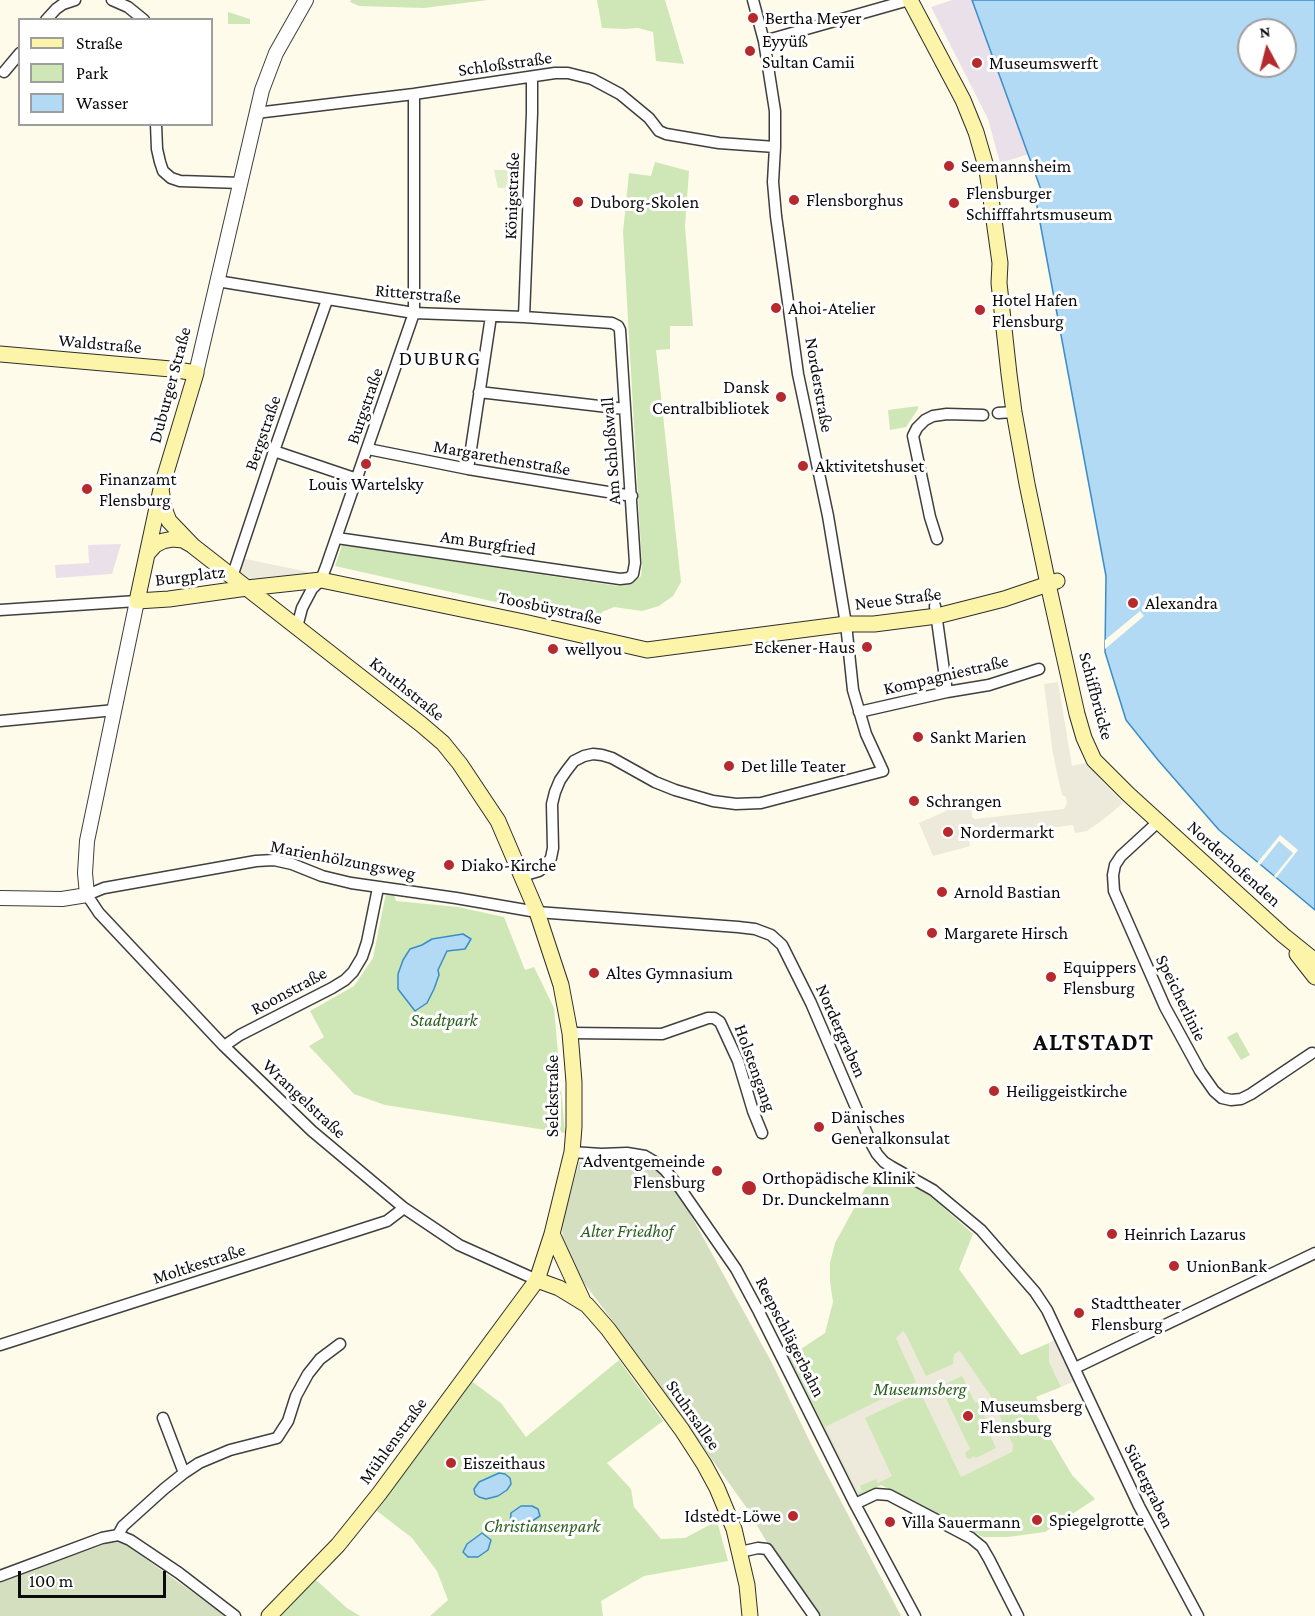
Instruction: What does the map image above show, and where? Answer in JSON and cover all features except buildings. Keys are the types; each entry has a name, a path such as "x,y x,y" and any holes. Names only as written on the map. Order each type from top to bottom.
{"main road":[{"name":"Schiffbrücke","path":"910,0 963,100 976,132 987,170 1023,411 1052,582"},
{"name":"Schiffbrücke","path":"1000,263 1000,294 1009,374 1027,484 1076,663 1085,713 1092,735 1102,754 1128,794 1158,822"},
{"name":"Waldstraße","path":"0,354 196,373"},
{"name":"Duburger Straße","path":"137,601 161,489 196,373"},
{"name":"Knuthstraße","path":"161,489 169,521 193,546"},
{"name":"Knuthstraße","path":"147,554 155,545 172,538 183,540 193,546 443,743 498,821 537,912"},
{"name":"Toosbüystraße","path":"247,588 321,580 647,650 846,624"},
{"name":"Neue Straße","path":"846,624 874,624 936,611 1003,590 1052,582"},
{"name":"Burgplatz","path":"137,601 247,588"},
{"name":"Norderhofenden","path":"1158,822 1315,962"},
{"name":"Selckstraße","path":"537,912 561,984 570,1033 574,1082 572,1152 552,1234 537,1280"},
{"name":"Norderhofenden","path":"1283,935 1315,977"},
{"path":"552,1234 583,1301"},
{"name":"Stuhrsallee","path":"537,1280 559,1288 583,1301 608,1329 704,1464 728,1514 740,1552 747,1585 750,1616"},
{"name":"Mühlenstraße","path":"269,1616 338,1545 380,1494 537,1280"}],"street":[{"path":"48,18 63,4 75,0"},
{"path":"112,0 128,7 142,18"},
{"name":"Duburger Straße","path":"196,373 256,113 268,72 306,0"},
{"name":"Norderstraße","path":"522,876 539,870 551,858 553,848 552,804 555,792 560,780 574,761 584,756 593,754 610,757 655,782 675,790 713,801 748,804 883,771 866,734 853,690 846,624 828,516 798,374 773,182 775,111 764,42 753,0"},
{"path":"764,42 910,0"},
{"path":"4,72 18,55"},
{"name":"Schloßstraße","path":"256,113 562,73 592,79 620,94 649,118 659,131 666,134 719,143 775,147"},
{"name":"Königstraße","path":"524,317 532,77"},
{"name":"Burgstraße","path":"321,580 414,313 414,94"},
{"path":"156,126 160,162 164,171 171,178 180,181 241,183"},
{"name":"Ritterstraße","path":"217,280 414,313 524,317 612,323 618,326"},
{"name":"Bergstraße","path":"232,577 327,300"},
{"path":"468,470 491,316"},
{"name":"Am Schloßwall","path":"618,326 632,496 635,563 633,574"},
{"path":"480,392 625,409"},
{"path":"998,413 1014,412"},
{"path":"937,538 930,518 913,436 917,428 933,416 983,415"},
{"name":"Margarethenstraße","path":"368,449 468,470 632,496"},
{"path":"274,451 357,479"},
{"name":"Am Burgfried","path":"337,538 620,579 629,578 633,574"},
{"path":"297,627 302,608 312,589 321,580"},
{"path":"0,610 137,601"},
{"name":"Duburger Straße","path":"87,896 85,873 87,841 137,601"},
{"path":"936,611 947,692"},
{"name":"Kompagniestraße","path":"859,712 989,685 1039,669"},
{"path":"0,722 115,710"},
{"name":"Speicherlinie","path":"1158,822 1121,856 1115,865 1114,891 1165,1007 1200,1071 1222,1098 1241,1099 1312,1053"},
{"name":"Marienhölzungsweg","path":"0,898 87,896 104,888 256,861 274,861 292,864 322,876 351,883 537,912"},
{"name":"Roonstraße","path":"224,1046 240,1035 332,988 353,972 362,957 367,942 378,888"},
{"name":"Wrangelstraße","path":"87,896 99,913 224,1046 312,1131 404,1208 459,1245 537,1280"},
{"name":"Nordergraben","path":"537,912 755,928 771,935 782,945 811,1002 877,1154 884,1162 933,1190 981,1230 1035,1292 1047,1310 1075,1368"},
{"name":"Holstengang","path":"570,1033 662,1034 714,1018 720,1022 738,1061 762,1133"},
{"name":"Reepschlägerbahn","path":"572,1152 627,1153 645,1156 665,1170 680,1188 736,1269 855,1504 915,1616"},
{"name":"Moltkestraße","path":"0,1346 387,1221 404,1208"},
{"path":"1075,1368 1315,1253"},
{"path":"118,1535 132,1518 199,1463 277,1438 288,1421 296,1396 309,1374 320,1359 340,1344"},
{"name":"Südergraben","path":"1075,1368 1139,1506 1198,1616"},
{"path":"163,1418 184,1473"},
{"path":"855,1504 876,1494 889,1495 972,1538 982,1547 1018,1616"},
{"path":"0,1576 102,1538 118,1535 130,1540 179,1573 235,1616"},
{"path":"740,1552 758,1548 767,1549 814,1616"}],"shaded area":[{"name":"Museumswerft","path":"952,0 972,0 1029,154 1000,163 988,119 931,7"},
{"path":"121,544 112,574 56,578 55,565 89,563 88,545"},
{"path":"241,558 318,574 249,585 237,576"},
{"path":"1058,682 1072,766 1090,762 1101,780 1123,803 1087,831 1075,833 1073,825 971,838 970,846 933,856 919,823 962,804 971,802 972,817 975,819 1064,809 1067,803 1066,797 1062,795 1053,754 1044,684"},
{"path":"903,1331 906,1334 926,1376 953,1364 954,1354 960,1351 990,1395 1013,1445 1012,1452 961,1477 920,1392 865,1418 892,1476 878,1483 876,1479 860,1486 862,1491 858,1493 825,1427 916,1382 896,1338","holes":["962,1376 975,1403 977,1402 982,1411 986,1420 984,1422 996,1448 970,1459 965,1453 970,1449 945,1396 940,1398 936,1393 942,1388 941,1386"]},
{"path":"1059,1337 1080,1379 1061,1387 1049,1361 1049,1343"}],"green space":[{"path":"351,0 488,0 424,8 359,6 350,2"},
{"path":"597,0 665,0 684,64 656,61 653,32 638,28 602,28"},
{"path":"228,12 250,19 250,24 228,24"},
{"path":"655,162 689,171 685,226 693,326 670,326 670,349 656,350 681,582 673,596 659,606 642,611 614,607 602,612 598,625 335,566 342,545 618,586 631,584 641,576 623,232 629,173 651,176"},
{"path":"494,170 515,170 518,188 498,188"},
{"path":"918,406 906,427 890,430 888,410"},
{"name":"Stadtpark","path":"386,893 394,894 396,901 458,907 504,917 525,970 534,967 554,1008 565,1133 385,1105 354,1094 309,1046 324,1037 310,1011 354,986 373,958"},
{"path":"1237,1032 1250,1055 1241,1060 1227,1037"},
{"name":"Alter Friedhof","path":"624,1156 643,1159 663,1174 677,1190 772,1363 811,1444 901,1616 821,1616 768,1544 746,1507 575,1271 563,1247 562,1225 579,1162"},
{"name":"Museumsberg","path":"883,1170 928,1194 973,1234 959,1269 1021,1355 1049,1343 1049,1361 1061,1387 1036,1397 1042,1410 1036,1414 1072,1475 1095,1499 1045,1532 1008,1537 983,1537 881,1485 859,1496 789,1357 825,1333 833,1302 830,1263 835,1243 868,1183"},
{"name":"Christiansenpark","path":"619,1360 663,1421 607,1463 631,1489 634,1507 661,1539 685,1538 717,1521 728,1561 644,1576 601,1601 603,1616 430,1616 448,1600 437,1571 412,1538 377,1511 470,1380 501,1403 526,1437"},
{"path":"117,1542 126,1545 226,1616 0,1616 0,1581"},
{"path":"316,1580 347,1608 360,1616 281,1616"}],"water":[{"path":"972,0 1315,0 1315,910 1219,830 1126,720 1105,652 1106,576 1036,201 1044,198"},
{"path":"463,934 471,939 465,949 447,951 427,1003 415,1011 398,989 398,974 403,960 410,949 432,939"},
{"path":"499,1473 510,1478 511,1484 507,1490 498,1496 486,1499 475,1494 474,1489 479,1482"},
{"path":"521,1506 532,1506 538,1509 540,1516 519,1526 510,1524 511,1513"},
{"path":"482,1533 491,1540 488,1550 478,1557 468,1557 463,1552 467,1544"}],"pier":[{"path":"1140,611 1144,616 1105,649 1105,640"},
{"path":"1280,835 1298,850 1276,878 1274,876 1293,853 1279,841 1260,865 1257,863"}],"place":[{"name":"Bertha Meyer","path":"753,18"},
{"name":"Eyyüß Sultan Camii","path":"750,51"},
{"name":"Museumswerft","path":"977,63"},
{"name":"Seemannsheim","path":"949,166"},
{"name":"Flensborghus","path":"794,200"},
{"name":"Duborg-Skolen","path":"578,202"},
{"name":"Flensburger Schifffahrtsmuseum","path":"954,203"},
{"name":"Ahoi-Atelier","path":"776,308"},
{"name":"Hotel Hafen Flensburg","path":"980,310"},
{"name":"Dansk Centralbibliotek","path":"781,397"},
{"name":"Louis Wartelsky","path":"366,464"},
{"name":"Aktivitetshuset","path":"803,466"},
{"name":"Finanzamt Flensburg","path":"87,489"},
{"name":"Alexandra","path":"1133,603"},
{"name":"Eckener-Haus","path":"867,647"},
{"name":"wellyou","path":"553,649"},
{"name":"Sankt Marien","path":"918,737"},
{"name":"Det lille Teater","path":"729,766"},
{"name":"Schrangen","path":"914,801"},
{"name":"Nordermarkt","path":"948,832"},
{"name":"Diako-Kirche","path":"449,865"},
{"name":"Arnold Bastian","path":"942,892"},
{"name":"Margarete Hirsch","path":"932,933"},
{"name":"Altes Gymnasium","path":"594,973"},
{"name":"Equippers Flensburg","path":"1051,977"},
{"name":"Heiliggeistkirche","path":"994,1091"},
{"name":"Dänisches Generalkonsulat","path":"819,1127"},
{"name":"Adventgemeinde Flensburg","path":"717,1171"},
{"name":"Orthopädische Klinik Dr. Dunckelmann","path":"749,1188"},
{"name":"Heinrich Lazarus","path":"1112,1234"},
{"name":"UnionBank","path":"1174,1266"},
{"name":"Stadttheater Flensburg","path":"1079,1313"},
{"name":"Museumsberg Flensburg","path":"968,1416"},
{"name":"Eiszeithaus","path":"451,1463"},
{"name":"Idstedt-Löwe","path":"793,1516"},
{"name":"Spiegelgrotte","path":"1037,1520"},
{"name":"Villa Sauermann","path":"890,1522"}],"district":[{"name":"DUBURG","path":"440,359"},
{"name":"ALTSTADT","path":"1094,1043"}]}
